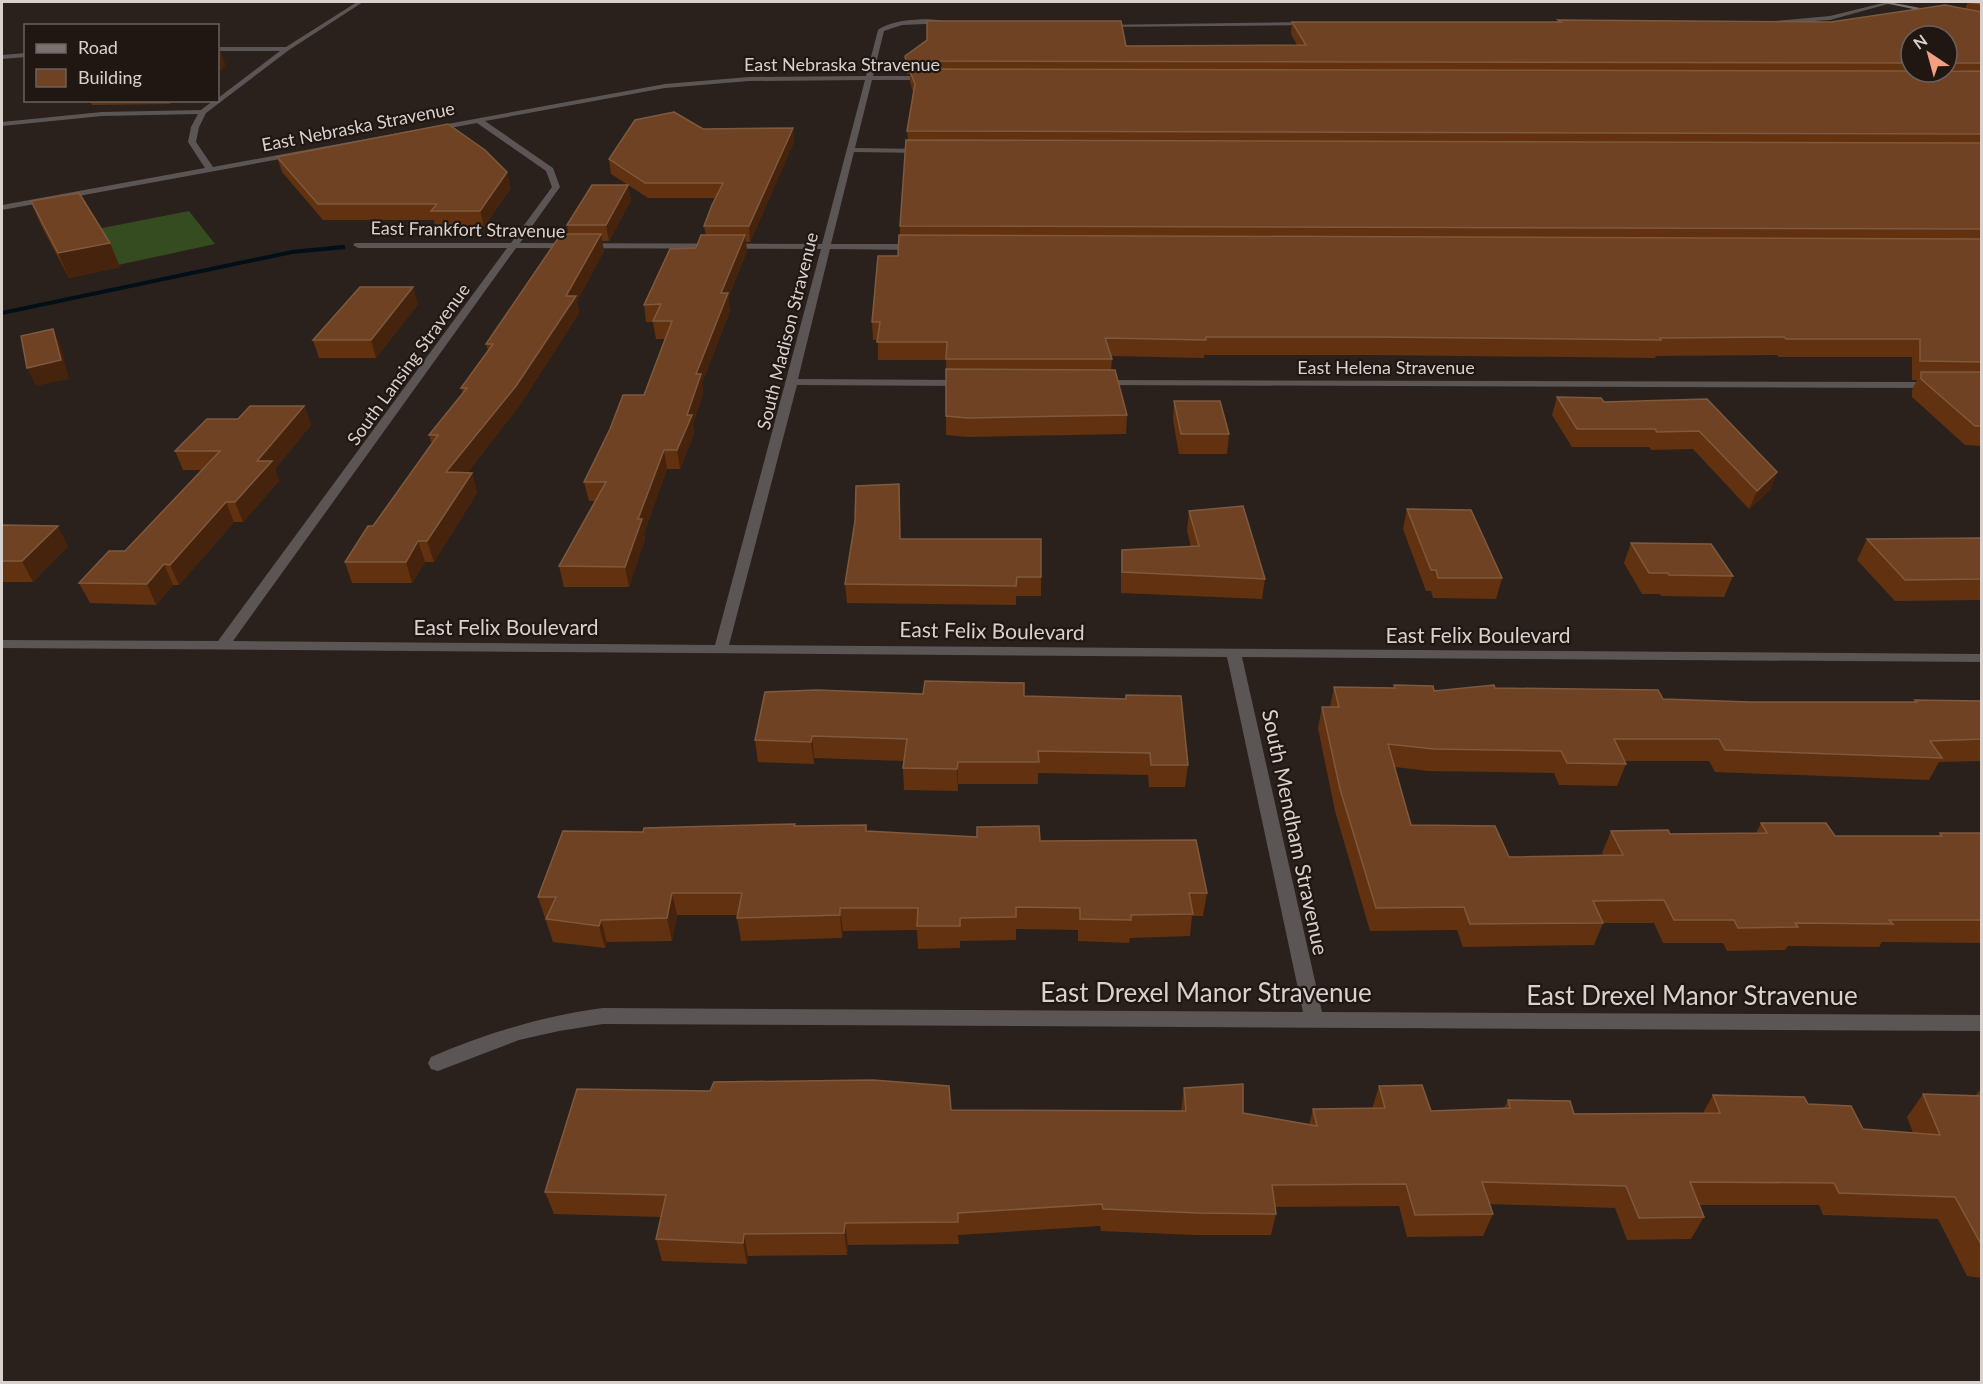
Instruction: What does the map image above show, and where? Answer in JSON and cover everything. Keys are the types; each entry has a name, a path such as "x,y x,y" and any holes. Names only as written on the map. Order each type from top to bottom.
{"main road":[{"path":"1887,2 1946,14"},
{"path":"1921,2 1941,5"}],"street":[{"path":"219,100 287,49 360,2"},
{"path":"1758,22 1830,18 1887,2"},
{"name":"South Madison Stravenue","path":"721,648 852,150 881,30 889,25 948,23"},
{"path":"1092,25 1315,24"},
{"path":"219,50 287,49"},
{"path":"2,57 24,55"},
{"name":"East Nebraska Stravenue","path":"2,208 610,95 706,81 766,78 942,78"},
{"path":"210,169 192,142 195,127 203,112 216,102"},
{"path":"2,124 81,114 139,111 203,112"},
{"name":"South Lansing Stravenue","path":"222,646 556,187 550,170 477,119"},
{"path":"852,150 936,151"},
{"name":"East Frankfort Stravenue","path":"358,245 933,247"},
{"path":"791,382 982,383"},
{"name":"East Helena Stravenue","path":"1089,383 1946,385"},
{"name":"East Felix Boulevard","path":"2,644 1982,658"},
{"name":"South Mendham Stravenue","path":"1234,654 1314,1020"},
{"name":"East Drexel Manor Stravenue","path":"438,1063 478,1045 521,1030 565,1020 603,1016 1982,1023"}],"green space":[{"path":"189,211 215,244 118,265 97,229"}],"building":[{"path":"1945,5 1982,12 1982,63 1959,63 1959,24 1899,24 1899,63 906,61 905,56 927,40 927,21 1121,21 1126,46 1306,45 1292,22 1561,22 1558,20 1831,22"},
{"path":"909,69 1899,71 1899,84 1959,84 1959,71 1982,71 1982,134 907,131 915,84"},
{"path":"674,112 703,129 793,128 749,226 704,226 723,183 645,183 609,159 635,120"},
{"path":"448,124 485,150 507,172 480,211 431,211 437,204 318,204 277,157"},
{"path":"906,140 1982,143 1982,229 900,226"},
{"path":"592,185 628,185 606,225 567,225"},
{"path":"79,193 110,243 58,253 31,201"},
{"path":"561,234 601,234 566,296 576,296 516,386 446,472 472,473 427,541 418,541 406,562 345,562 368,526 373,526 438,435 429,435 467,388 461,388 493,344 486,344"},
{"path":"701,235 745,235 721,293 728,293 696,374 701,374 687,415 692,415 677,450 664,450 638,519 642,519 625,567 559,566 606,482 584,482 610,429 623,395 644,395 672,321 653,321 661,304 644,305 670,249 696,248"},
{"path":"899,235 1982,239 1982,362 1920,361 1920,339 1786,339 1784,337 1660,338 1661,340 1375,337 1206,337 1206,340 1105,338 1112,359 946,359 947,342 877,342 880,322 872,322 878,256 898,256"},
{"path":"360,287 413,287 371,340 313,340"},
{"path":"53,329 61,360 27,368 21,336"},
{"path":"946,369 1115,370 1127,415 967,418 946,416"},
{"path":"1921,372 1982,372 1982,426 1975,426 1921,379"},
{"path":"1557,397 1601,398 1604,402 1707,399 1777,472 1757,491 1699,431 1577,429"},
{"path":"1174,401 1220,401 1229,434 1181,434"},
{"path":"250,406 304,406 257,461 272,461 235,502 226,502 170,565 164,564 147,584 79,583 109,551 125,551 220,451 175,451 207,419 238,419"},
{"path":"899,484 900,539 1041,539 1041,577 1017,577 1016,586 845,584 855,521 856,486"},
{"path":"1243,506 1265,579 1122,572 1122,550 1199,546 1189,511"},
{"path":"1407,509 1471,510 1502,578 1438,578 1436,570 1431,570"},
{"path":"2,525 58,526 22,561 2,561"},
{"path":"1982,538 1982,579 1905,580 1867,539"},
{"path":"1631,543 1711,544 1733,576 1649,573"},
{"path":"925,681 1024,683 1024,696 1126,699 1126,695 1181,696 1188,765 1151,765 1150,753 1038,751 1039,762 958,762 957,769 903,768 907,739 812,736 811,742 755,740 765,692 817,690 923,694"},
{"path":"1394,685 1433,686 1434,691 1494,685 1495,688 1658,690 1663,699 1750,702 1982,701 1982,739 1930,741 1942,758 1725,750 1719,739 1614,739 1626,764 1567,763 1561,751 1434,749 1388,744 1411,825 1495,826 1509,857 1623,855 1611,831 1668,830 1670,834 1767,833 1761,823 1826,823 1835,836 1942,836 1940,833 1982,833 1982,920 1889,920 1893,924 1795,923 1798,927 1738,928 1734,920 1674,920 1664,900 1593,901 1603,923 1470,924 1464,907 1376,908 1340,789 1322,707 1339,707 1334,687 1395,688"},
{"path":"795,824 794,826 866,825 866,831 977,837 977,827 1039,826 1040,841 1196,840 1207,893 1189,893 1193,914 1131,915 1131,920 1080,919 1080,908 1016,907 1016,917 960,918 960,926 917,926 918,908 840,908 840,915 737,918 742,893 672,893 667,918 601,920 599,926 546,919 556,897 538,897 563,831 643,832 644,828"},
{"path":"873,1080 949,1086 951,1110 1186,1111 1184,1088 1243,1084 1243,1113 1317,1126 1313,1109 1385,1108 1379,1086 1422,1085 1431,1111 1510,1108 1508,1100 1570,1101 1574,1114 1720,1113 1713,1095 1804,1097 1808,1104 1851,1106 1863,1129 1940,1135 1923,1094 1982,1096 1982,1246 1955,1197 1839,1193 1834,1183 1690,1182 1704,1217 1639,1218 1626,1186 1482,1182 1493,1214 1415,1215 1406,1184 1272,1185 1276,1214 1103,1209 1102,1204 958,1213 958,1222 845,1223 844,1233 744,1234 743,1243 656,1239 666,1195 545,1192 577,1089 710,1091 714,1082"}],"waterway":[{"path":"2,313 292,252 342,247"}]}
